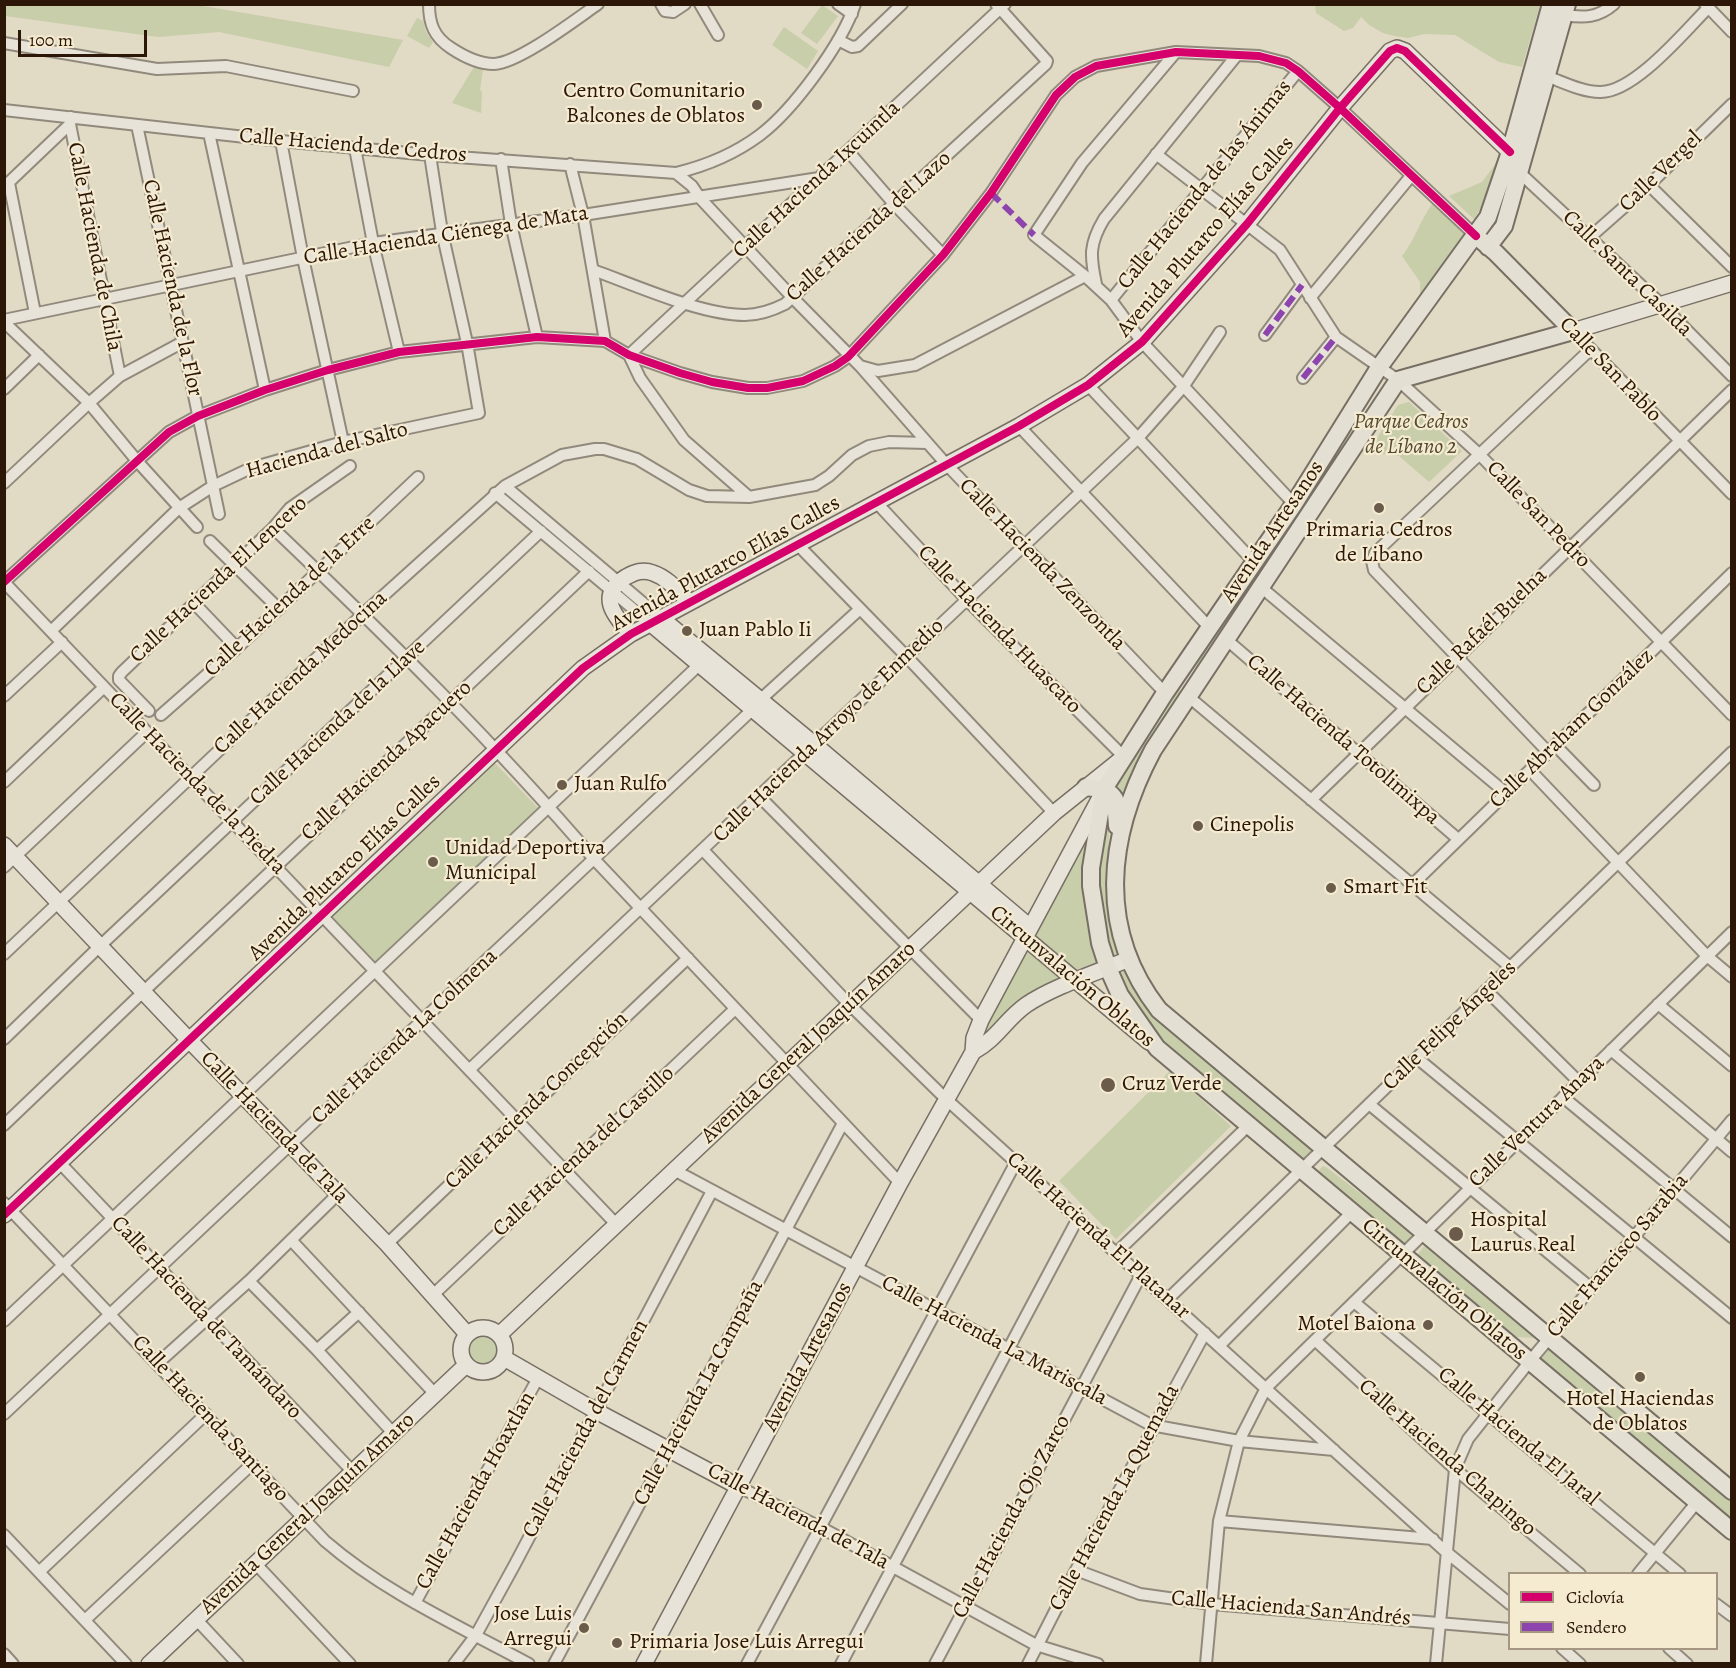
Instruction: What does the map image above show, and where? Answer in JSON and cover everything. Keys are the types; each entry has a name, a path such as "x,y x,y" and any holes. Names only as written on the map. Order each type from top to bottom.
{"main road":[{"path":"1482,241 1504,226 1546,76 1560,8"},
{"name":"Avenida Artesanos","path":"1104,789 1165,693 1294,504 1380,366 1482,241 1560,8"},
{"name":"Calle San Pablo","path":"1482,241 1573,331"},
{"path":"1398,380 1573,331"},
{"name":"Avenida Artesanos","path":"1129,959 1118,923 1114,886 1125,814 1137,780 1153,750 1398,380"},
{"path":"1265,583 1274,557 1298,518 1299,513 1294,504"},
{"path":"1183,667 1184,688 1189,697"},
{"path":"1086,787 1104,789 1115,799 1118,848"},
{"path":"1104,789 1091,868 1091,886 1100,943 1120,995 1157,1048"},
{"name":"Circunvalación Oblatos","path":"1129,959 1147,995 1159,1010 1549,1338 1729,1484"},
{"name":"Circunvalación Oblatos","path":"1157,1048 1731,1531"}],"street":[{"path":"429,4 432,26 443,42 460,54 492,64 521,54 598,4"},
{"path":"662,4 664,11 670,12 686,4"},
{"path":"700,4 718,35"},
{"path":"838,4 854,9"},
{"path":"838,40 852,48 858,46 902,4"},
{"path":"1560,8 1581,18 1604,13 1614,4"},
{"name":"Calle Hacienda del Lazo","path":"593,270 685,303 746,315 776,308 793,298 1044,66 1047,61 1000,6"},
{"name":"Calle Hacienda Ixcuintla","path":"629,355 1000,6"},
{"path":"1546,76 1588,91 1600,92 1623,86 1650,67 1707,6 1731,32"},
{"name":"Calle Hacienda de Cedros","path":"4,110 70,121 137,125 430,155 676,172 701,167 753,140 767,130 811,81 838,40 854,9"},
{"path":"4,44 157,69 226,66 353,91"},
{"name":"Avenida Plutarco Elías Calles","path":"6,1209 60,1163 583,668 630,634 1019,426 1088,385 1142,342 1247,224 1390,51 1397,48 1405,51 1510,152"},
{"path":"1176,52 1082,163 1034,235 1096,284 1111,300 1142,342 1294,504"},
{"path":"4,582 169,432 198,416 265,390 328,370 399,352 537,337 605,341 629,355 680,374 748,388 785,386 803,381 835,366 848,357 943,255 991,193 1056,95 1075,77 1096,66 1176,52 1272,58 1286,63 1341,108 1482,241"},
{"path":"1096,284 1091,260 1093,240 1104,219 1237,55"},
{"name":"Calle Hacienda de las Ánimas","path":"1111,300 1298,71"},
{"name":"Calle Vergel","path":"1589,238 1649,185 1731,104"},
{"path":"35,313 7,185 70,121"},
{"name":"Calle Hacienda de Chila","path":"70,121 120,376"},
{"name":"Calle Hacienda de la Flor","path":"137,125 219,514"},
{"path":"209,133 265,390"},
{"path":"281,141 303,258 343,442"},
{"path":"356,148 374,243 399,352"},
{"path":"848,151 943,255"},
{"name":"Calle San Pedro","path":"1156,154 1280,250 1336,337 1398,380 1480,455 1731,715"},
{"path":"430,155 442,232 467,343"},
{"path":"501,159 511,224 537,337"},
{"path":"570,164 583,215 605,341"},
{"path":"692,186 701,167"},
{"name":"Calle Hacienda Zenzontla","path":"676,172 692,186 700,198 848,357 860,366 946,464 1165,693"},
{"name":"Calle Santa Casilda","path":"1520,173 1662,305 1731,376"},
{"path":"1310,298 1411,176"},
{"name":"Calle Hacienda Ciénega de Mata","path":"4,321 374,243 700,198 819,178"},
{"path":"1649,185 1731,267"},
{"path":"860,366 878,371 915,365 1085,276"},
{"path":"1573,331 1730,284"},
{"path":"1265,335 1302,285"},
{"path":"4,321 89,403 138,462 197,527"},
{"name":"Calle San Pablo","path":"1573,331 1731,494"},
{"name":"Calle Hacienda Arroyo de Enmedio","path":"469,1070 1138,438 1183,387 1220,332"},
{"path":"1303,378 1336,337"},
{"path":"4,483 120,376 183,342"},
{"name":"Hacienda del Salto","path":"51,631 179,508 213,486 251,468 343,442 478,413 467,343"},
{"path":"1591,349 1375,554 1372,561 1374,570 1457,657 1551,749 1594,785"},
{"path":"4,389 39,355"},
{"path":"629,355 640,378 684,440 748,497"},
{"path":"1088,385 1254,562"},
{"name":"Calle Rafaél Buelna","path":"1311,800 1731,390"},
{"path":"1019,426 1210,627"},
{"name":"Calle Hacienda Medocina","path":"4,954 363,614 505,486 562,455 604,449 637,459 689,490 707,496 748,497 815,486 852,455 869,446 889,442 927,443"},
{"name":"Calle Hacienda El Lencero","path":"149,711 119,680 119,676 273,528 290,508 350,466"},
{"name":"Calle Hacienda de la Erre","path":"161,715 237,648 418,477"},
{"name":"Circunvalación Oblatos","path":"505,486 656,621 975,887 1077,981 1157,1048"},
{"name":"Circunvalación Oblatos","path":"495,493 589,571 616,586"},
{"name":"Calle Hacienda Huascato","path":"876,502 967,600 1124,757"},
{"path":"273,528 450,702 548,806 594,859 900,1183"},
{"name":"Calle Hacienda de la Llave","path":"4,1039 541,531"},
{"path":"210,542 279,609"},
{"path":"797,544 1054,813"},
{"name":"Calle Hacienda Apacuero","path":"4,1125 589,571"},
{"path":"630,634 614,615 610,597 616,586 642,571 652,572 664,579 689,602"},
{"name":"Calle Abraham González","path":"1412,885 1731,573"},
{"name":"Calle Hacienda de la Piedra","path":"4,582 616,1224"},
{"path":"1265,583 1404,708 1506,793"},
{"path":"194,603 237,648"},
{"name":"Calle Hacienda La Colmena","path":"4,1414 756,704 860,609"},
{"name":"Circunvalación Oblatos","path":"656,621 700,664 756,704"},
{"name":"Calle Hacienda Totolimixpa","path":"1227,640 1458,839"},
{"path":"4,696 62,642"},
{"path":"4,1321 700,664"},
{"path":"4,782 104,687"},
{"path":"1189,697 1510,967"},
{"path":"10,861 147,732"},
{"name":"Calle Felipe Ángeles","path":"1168,1299 1731,752"},
{"name":"Avenida General Joaquín Amaro","path":"499,1335 1054,813 1124,757"},
{"path":"1530,770 1707,956 1731,977"},
{"name":"Avenida Artesanos","path":"644,1664 900,1183 973,1052 974,1038 981,1020 1104,789"},
{"path":"759,796 909,950 981,1020"},
{"name":"Calle Hacienda de Tala","path":"4,844 10,861 59,902 387,1244 467,1334"},
{"name":"Calle Hacienda El Platanar","path":"703,850 849,1004 946,1099 1445,1551 1508,1603"},
{"name":"Calle Ventura Anaya","path":"1206,1664 1219,1521 1239,1441 1266,1388 1731,932"},
{"name":"Calle Hacienda Concepción","path":"387,1244 688,958"},
{"name":"Avenida Artesanos","path":"973,1052 988,1044 1026,1006 1129,959"},
{"path":"1486,990 1579,1082"},
{"path":"1658,1004 1731,1066"},
{"name":"Calle Hacienda del Castillo","path":"433,1295 735,1008"},
{"path":"1611,1050 1731,1152"},
{"path":"1417,1058 1731,1318"},
{"path":"1563,1097 1731,1237"},
{"path":"1370,1104 1591,1288"},
{"name":"Calle Francisco Sarabia","path":"1436,1664 1445,1551 1455,1469 1468,1439 1488,1411 1731,1120"},
{"name":"Calle Hacienda La Campaña","path":"554,1664 843,1123"},
{"path":"1116,1253 1249,1125"},
{"path":"747,1664 1016,1162"},
{"name":"Calle Hacienda de Tamándaro","path":"60,1163 353,1472"},
{"name":"Calle Hacienda La Mariscala","path":"674,1170 1154,1426 1239,1441 1334,1450"},
{"name":"Calle Hacienda del Carmen","path":"454,1664 476,1635 712,1191"},
{"path":"158,1363 249,1281 338,1194"},
{"name":"Calle Hacienda Santiago","path":"6,1209 64,1264 252,1464 326,1541 351,1563 415,1603 528,1664"},
{"path":"1219,1346 1352,1212"},
{"path":"841,1664 1078,1218"},
{"path":"291,1240 436,1395"},
{"name":"Calle Hacienda Ojo Zarco","path":"934,1664 1141,1275"},
{"path":"249,1281 317,1350 394,1434"},
{"name":"Calle Hacienda El Jaral","path":"1354,1302 1488,1411 1678,1572"},
{"path":"317,1350 359,1312"},
{"path":"487,1328 499,1335 505,1346 504,1358 494,1370 479,1372 466,1365 462,1359 461,1346 467,1334 473,1330 487,1328"},
{"name":"Calle Hacienda La Quemada","path":"1028,1664 1076,1570 1205,1333"},
{"name":"Calle Hacienda Chapingo","path":"1315,1340 1455,1469 1578,1572"},
{"name":"Calle Hacienda de Tala","path":"504,1358 596,1411 820,1527 1036,1645 1098,1664"},
{"name":"Avenida General Joaquín Amaro","path":"149,1664 466,1365"},
{"name":"Calle Hacienda Hoaxtlan","path":"415,1603 538,1378"},
{"path":"39,1572 206,1414"},
{"path":"85,1620 252,1464"},
{"path":"1640,1572 1697,1502"},
{"path":"1219,1521 1433,1539"},
{"path":"4,1535 126,1664"},
{"path":"255,1563 350,1664"},
{"name":"Calle Hacienda San Andrés","path":"1076,1570 1140,1594 1211,1604 1508,1629"},
{"path":"1718,1606 1731,1616"},
{"path":"196,1619 238,1664"},
{"path":"1671,1650 1687,1664"},
{"path":"1569,1651 1580,1664"},
{"path":"4,1654 13,1664"}],"green space":[{"path":"5,4 197,5 403,40 389,67 219,32 158,37 5,16"},
{"path":"1315,4 1540,5 1522,67 1499,62 1455,35 1424,34 1408,38 1395,36 1383,33 1361,17 1353,28 1344,31 1316,13"},
{"path":"822,5 838,16 817,44 801,33"},
{"path":"417,18 423,21 426,32 433,42 429,48 407,36"},
{"path":"784,27 818,51 807,69 772,45"},
{"path":"474,67 483,69 480,90 482,92 481,113 452,103"},
{"path":"1499,159 1495,184 1474,219 1449,196 1482,182"},
{"path":"1433,203 1466,231 1420,296 1420,282 1402,256"},
{"path":"1385,392 1300,517 1299,504 1352,425"},
{"name":"Parque Cedros de Líbano 2","path":"1409,402 1462,451 1429,482 1399,456 1368,452 1398,405"},
{"path":"1295,514 1296,517 1283,540 1193,682 1195,670 1218,626"},
{"path":"1180,684 1181,693 1121,808 1111,787"},
{"name":"Unidad Deportiva Municipal","path":"491,759 538,808 376,962 330,917"},
{"path":"1110,800 1107,879 1124,957 1111,963 1095,860"},
{"path":"1092,818 1100,961 1072,971 1031,936"},
{"path":"1025,946 1065,979 979,1047 988,1019"},
{"path":"1125,965 1131,977 1313,1150 1302,1164 1157,1041 1114,971"},
{"path":"1170,1071 1231,1126 1116,1239 1059,1181"},
{"path":"1323,1166 1416,1236 1406,1246 1321,1176 1319,1170"},
{"path":"1424,1246 1534,1338 1517,1337 1493,1326 1418,1259 1418,1254"},
{"path":"483,1331 497,1337 503,1351 497,1365 483,1371 469,1365 463,1351 469,1337"},
{"path":"1550,1347 1731,1501 1731,1526 1539,1362"}],"marked path":[{"path":"991,193 1034,235"},
{"path":"1265,335 1302,285"},
{"path":"1303,378 1336,337"}],"cycle path":[{"path":"4,1215 583,668 631,634 1019,426 1088,385 1142,342 1247,224 1340,108 1390,51 1397,48 1405,51 1510,152"},
{"path":"4,582 169,432 198,416 265,390 328,370 399,352 537,337 605,341 629,355 680,373 712,382 748,388 767,388 803,381 835,366 848,357 943,255 991,193 1056,95 1075,77 1096,66 1176,52 1259,56 1286,63 1340,108 1476,236"}],"place":[{"name":"Centro Comunitario Balcones de Oblatos","path":"757,105"},
{"name":"Primaria Cedros de Libano","path":"1379,508"},
{"name":"Juan Pablo Ii","path":"687,631"},
{"name":"Juan Rulfo","path":"562,785"},
{"name":"Cinepolis","path":"1198,826"},
{"name":"Unidad Deportiva Municipal","path":"433,862"},
{"name":"Smart Fit","path":"1331,888"},
{"name":"Cruz Verde","path":"1108,1085"},
{"name":"Hospital Laurus Real","path":"1456,1234"},
{"name":"Motel Baiona","path":"1428,1325"},
{"name":"Hotel Haciendas de Oblatos","path":"1640,1377"},
{"name":"Jose Luis Arregui","path":"584,1628"},
{"name":"Primaria Jose Luis Arregui","path":"617,1643"}]}
